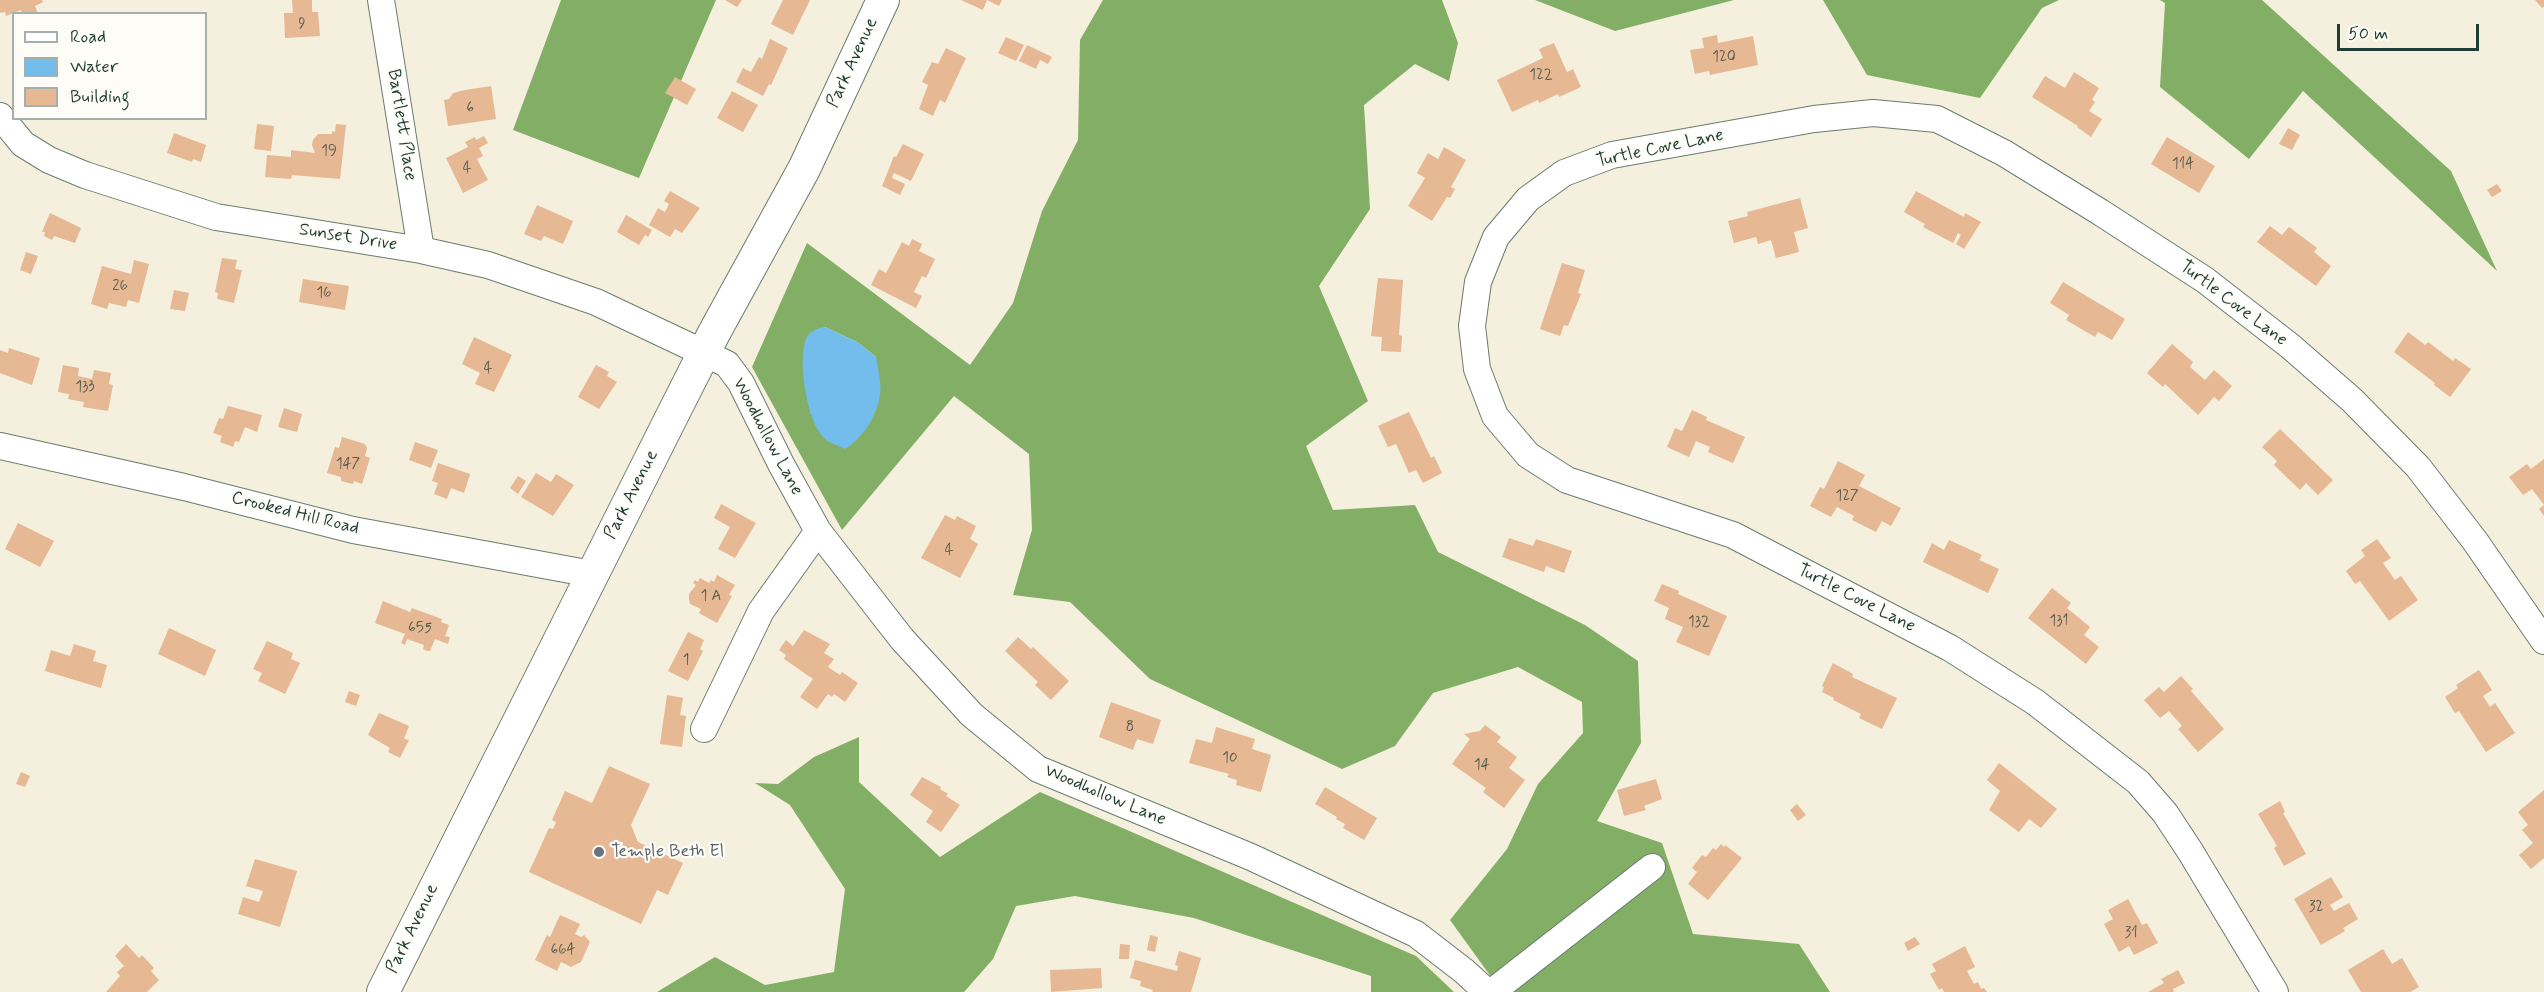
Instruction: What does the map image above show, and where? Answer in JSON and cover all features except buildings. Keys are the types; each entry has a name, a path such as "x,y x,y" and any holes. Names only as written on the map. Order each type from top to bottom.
{"main road":[{"name":"Park Avenue","path":"383,992 705,353 804,169 882,0"}],"street":[{"name":"Bartlett Place","path":"381,0 421,250"},
{"name":"Turtle Cove Lane","path":"2275,992 2165,813 2138,782 2035,702 1950,648 1733,535 1567,480 1528,455 1495,416 1477,369 1472,326 1478,282 1496,237 1528,199 1564,172 1612,155 1814,119 1873,113 1937,119 2004,153 2205,279 2290,346 2352,400 2418,467 2475,541 2544,641"},
{"name":"Sunset Drive","path":"0,116 23,144 49,160 85,175 216,217 421,250 488,265 596,302 705,353"},
{"name":"Woodhollow Lane","path":"705,353 727,364 741,383 781,464 816,526 903,639 972,715 1038,769 1251,857 1416,934 1487,992"},
{"name":"Crooked Hill Road","path":"0,446 196,489 353,530 592,574"},
{"path":"704,729 761,611 791,541 799,531 816,526"},
{"path":"1492,992 1652,867"}],"green space":[{"path":"561,0 716,0 639,178 513,130"},
{"path":"1103,0 1442,0 1458,43 1449,81 1415,64 1364,105 1370,209 1319,286 1368,401 1306,446 1333,510 1415,505 1438,552 1585,625 1638,661 1641,743 1597,821 1662,843 1693,934 1799,944 1830,992 1502,992 1450,920 1507,849 1538,784 1583,733 1582,702 1518,667 1433,693 1395,746 1342,769 1150,679 1070,602 1013,595 1032,530 1029,454 954,396 842,530 752,367 807,243 970,365 1013,303 1042,211 1078,140 1080,40","holes":["825,327 857,342 876,357 811,414 805,386 804,354"]},
{"path":"1535,0 1734,0 1615,31"},
{"path":"1823,0 2059,0 2042,8 1980,98 1867,75"},
{"path":"2160,0 2262,0 2451,171 2497,271 2303,91 2249,159 2160,87 2165,3"},
{"path":"859,737 859,782 940,857 1040,792 1416,956 1454,992 1371,992 1371,976 1194,918 1075,896 1016,906 993,959 964,992 657,992 715,957 765,985 834,972 845,889 790,805 755,783 778,784 814,757"}],"water":[{"path":"825,327 857,342 876,357 880,376 880,395 872,418 858,439 845,449 826,440 818,430 805,390 803,349 806,339 814,330"}],"place":[{"name":"Temple Beth El","path":"599,852"}]}
